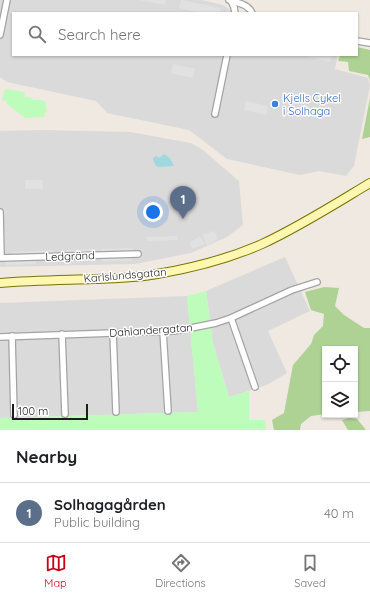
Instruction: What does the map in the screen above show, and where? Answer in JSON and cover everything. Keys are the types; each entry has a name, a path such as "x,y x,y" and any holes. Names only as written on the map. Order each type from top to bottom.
{"main road":[{"name":"Karlslundsgatan","path":"0,282 134,277 181,270 211,262 272,239 370,183"},
{"name":"Karlslundsgatan","path":"0,279 28,281"}],"street":[{"path":"0,34 8,0"},
{"path":"230,0 235,12"},
{"path":"230,0 247,6 252,12"},
{"path":"358,41 370,43"},
{"path":"215,114 227,56"},
{"name":"Ledgränd","path":"0,212 1,258 138,254"},
{"name":"Dahlandergatan","path":"0,336 163,331 191,328 231,318 292,290 317,282"},
{"path":"231,318 255,387"},
{"path":"163,331 168,411"},
{"path":"113,332 116,412"},
{"path":"62,334 65,414"},
{"path":"12,336 14,415"}],"shaded area":[{"path":"0,0 202,0 223,5 234,12 12,12 12,56 338,56 335,69 368,78 370,85 354,166 346,176 319,171 300,175 227,159 189,130 107,113 96,101 7,82 0,77"},
{"path":"139,0 166,0 165,5"},
{"path":"181,0 221,8 220,12 197,12 179,8"},
{"path":"305,56 332,56 330,62"},
{"path":"173,64 195,69 193,78 171,73"},
{"path":"246,101 268,106 266,115 244,110"},
{"path":"44,130 130,132 191,143 203,150 239,181 243,225 227,237 191,253 135,264 0,267 0,131"},
{"path":"25,180 43,180 43,189 25,189"},
{"path":"214,231 218,239 207,245 202,235"},
{"path":"177,236 177,240 147,241 147,237"},
{"path":"200,236 205,244 192,249 190,242"},
{"path":"133,248 133,251 101,252 101,249"},
{"path":"95,249 95,253 67,254 67,250"},
{"path":"54,250 54,254 12,255 12,252"},
{"path":"132,256 132,261 101,261 101,257"},
{"path":"285,257 310,311 268,331 287,373 267,385 229,397 213,343 206,291"},
{"path":"36,259 36,264 6,265 6,260"},
{"path":"187,296 198,412 0,418 0,303"}],"green space":[{"path":"358,47 370,50 370,80 368,75 349,71 348,62 338,61 340,56 358,56"},
{"path":"5,89 25,92 24,97 30,97 33,100 45,101 47,111 44,117 25,118 6,103 8,101 2,100"},
{"path":"370,98 370,137 362,139"},
{"path":"324,287 339,288 335,306 344,315 364,328 370,328 370,411 358,412 358,346 322,346 322,414 311,416 301,424 300,430 274,430 272,420 284,413 293,365 311,344 314,335 323,326 324,314 311,310 305,292"},
{"path":"206,291 213,343 229,397 249,391 249,420 265,420 266,430 0,430 0,418 198,412 187,296"},
{"path":"349,418 357,419 366,430 348,430 342,420"}],"water":[{"path":"164,154 170,158 174,166 156,166 153,158 156,156 159,158"}],"place":[{"name":"Kjells Cykel i Solhaga","path":"275,104"},
{"name":"Solhagagården","path":"183,219"}]}
